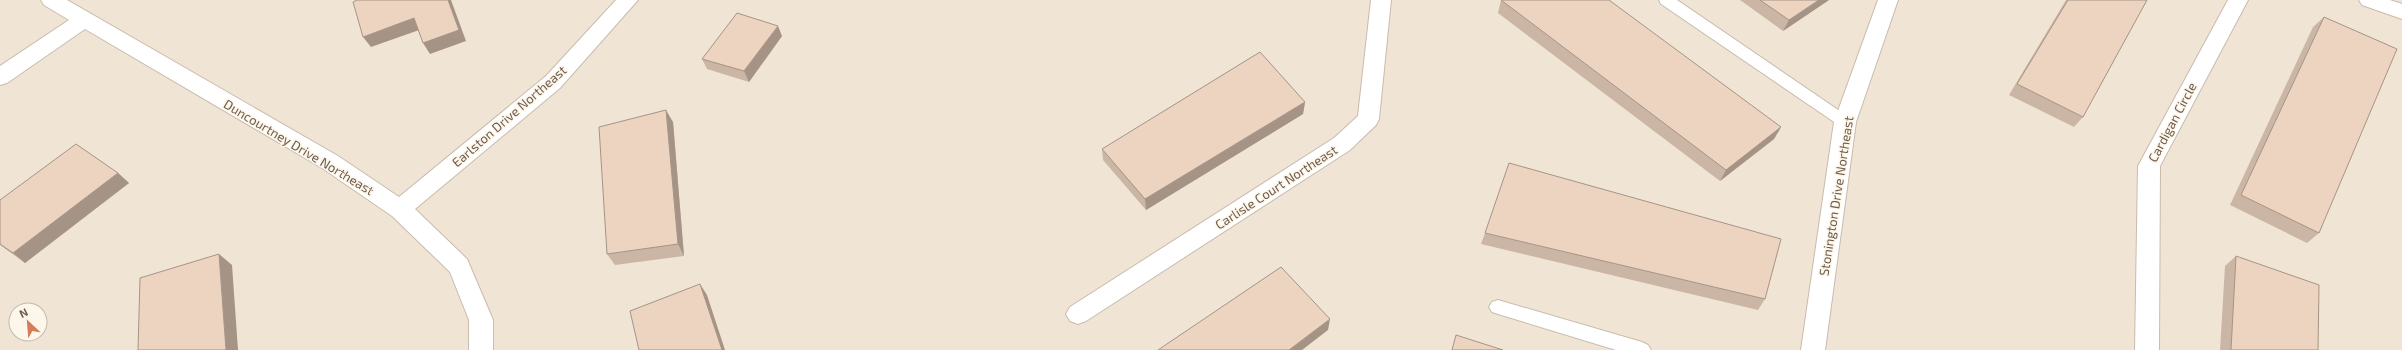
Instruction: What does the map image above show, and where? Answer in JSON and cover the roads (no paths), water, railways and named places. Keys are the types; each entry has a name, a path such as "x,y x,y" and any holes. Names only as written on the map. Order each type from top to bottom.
{"street":[{"name":"Duncourtney Drive Northeast","path":"50,0 330,162 400,209 459,266 482,320 481,350"},
{"name":"Earlston Drive Northeast","path":"400,209 553,82 628,0"},
{"name":"Carlisle Court Northeast","path":"1078,314 1342,144 1368,119 1381,0"},
{"name":"Stonington Drive Northeast","path":"1813,350 1844,122 1888,0"},
{"name":"Cardigan Circle","path":"2147,350 2149,166 2238,0"},
{"path":"2369,0 2402,12"},
{"path":"0,76 83,20"}],"lane":[{"path":"1666,0 1844,122"},
{"path":"1498,307 1642,350"}]}
